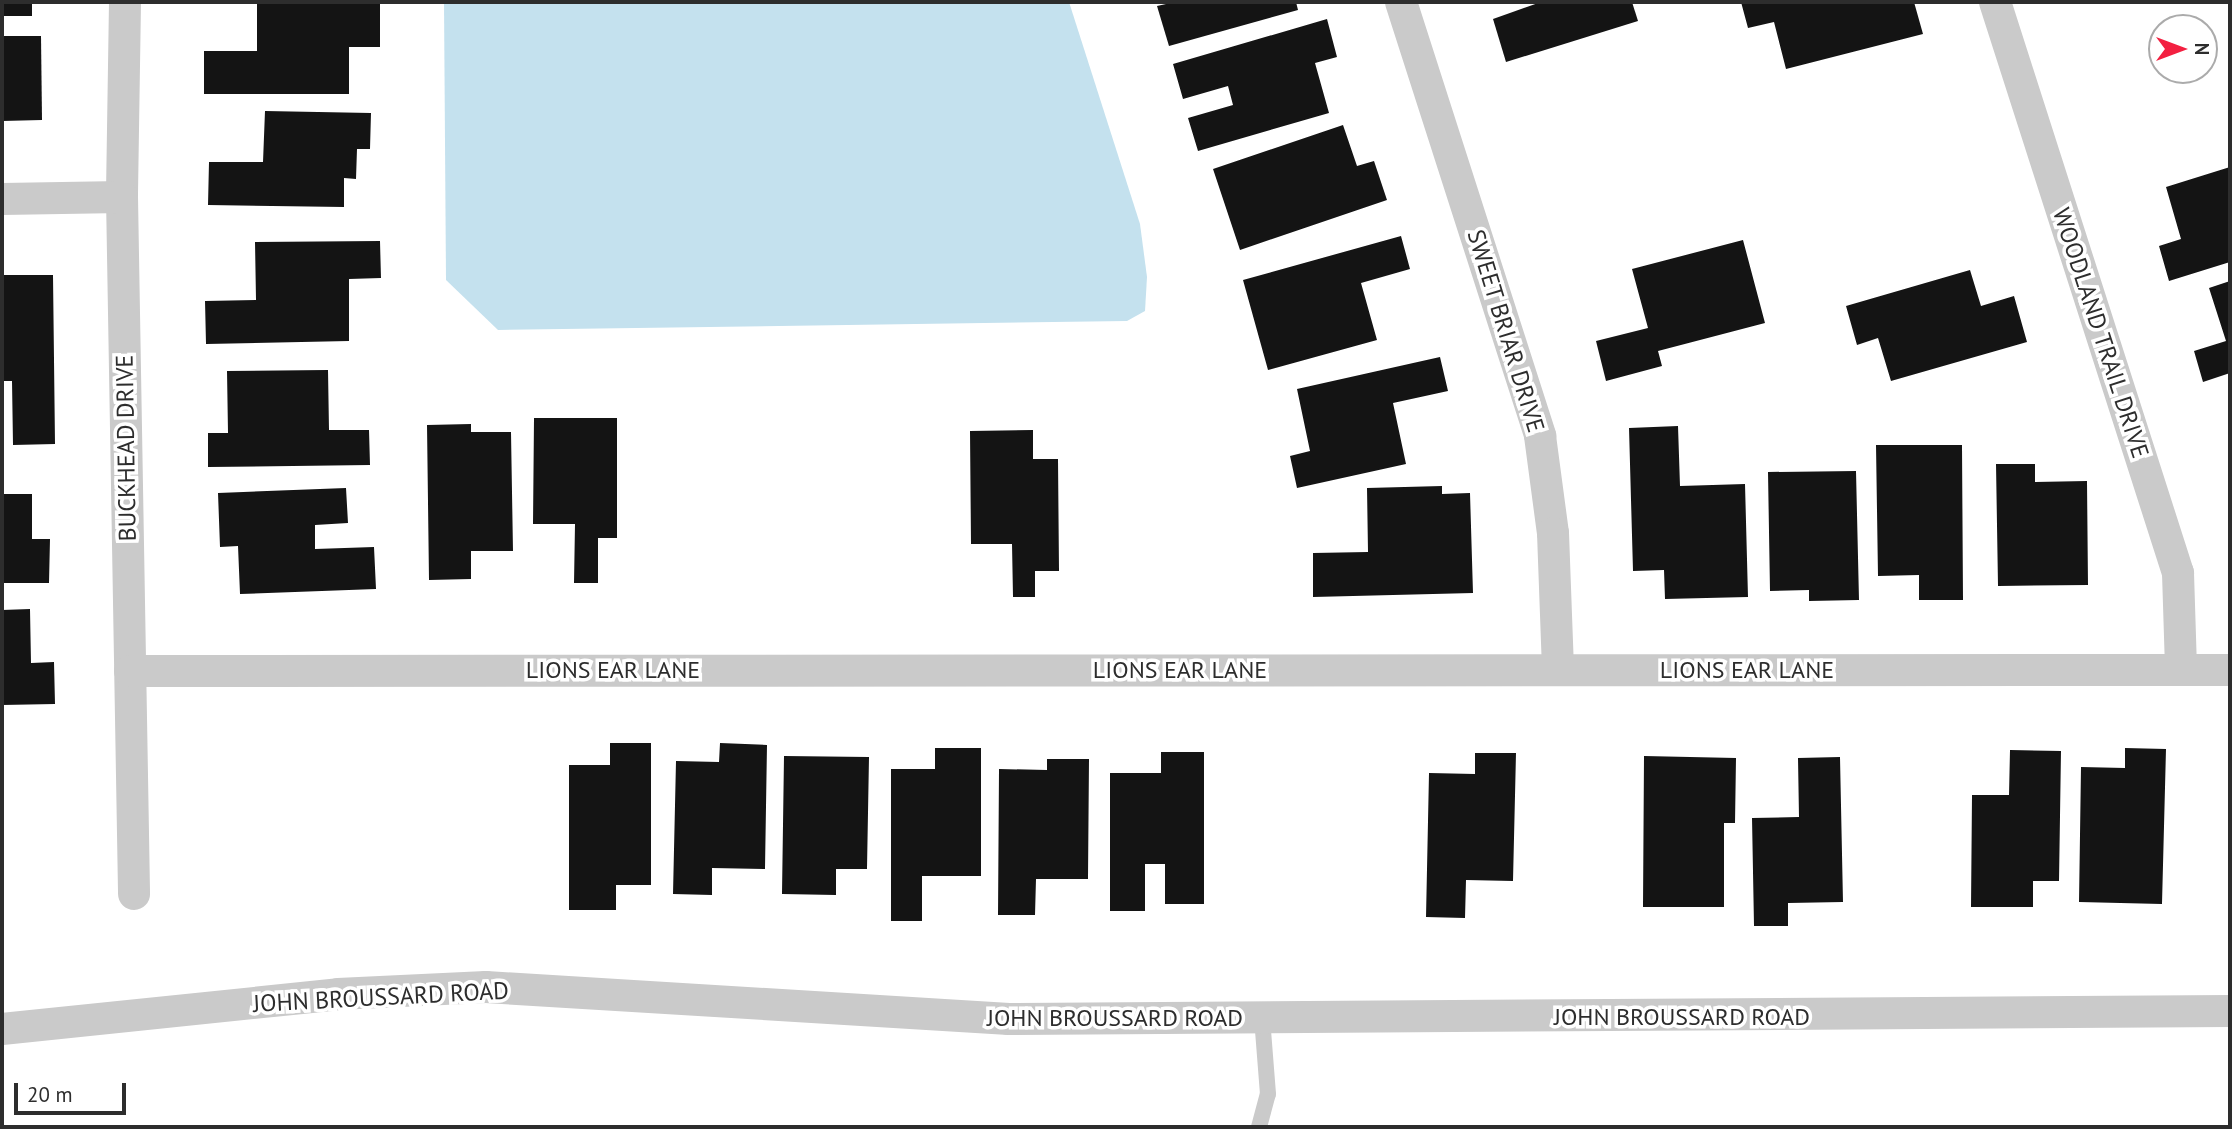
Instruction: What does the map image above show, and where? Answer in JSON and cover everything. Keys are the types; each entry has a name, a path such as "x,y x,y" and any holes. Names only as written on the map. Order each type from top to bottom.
{"street":[{"name":"BUCKHEAD DRIVE","path":"125,2 122,197 134,894"},
{"name":"SWEET BRIAR DRIVE","path":"1401,2 1540,436 1553,533 1558,670"},
{"name":"WOODLAND TRAIL DRIVE","path":"1995,2 2178,573 2180,670"},
{"path":"2,199 122,197"},
{"name":"LIONS EAR LANE","path":"130,671 2230,670"},
{"name":"JOHN BROUSSARD ROAD","path":"2,1029 338,994 486,987 1009,1019 2230,1011"}],"lane":[{"path":"1259,1127 1268,1094 1262,1018"}],"water":[{"path":"444,2 1069,2 1140,224 1147,277 1145,311 1127,321 498,330 446,280"}],"building":[{"path":"2,2 32,2 32,16 2,16"},
{"path":"1175,2 1296,2 1298,10 1169,46 1157,6"},
{"path":"1541,2 1632,2 1638,21 1506,62 1493,19"},
{"path":"1741,2 1914,2 1923,34 1786,69 1774,22 1748,28"},
{"path":"257,4 380,4 380,47 349,47 349,94 204,94 204,51 257,51"},
{"path":"1327,19 1337,57 1315,63 1329,113 1198,151 1188,118 1233,105 1228,86 1183,99 1173,64"},
{"path":"2,36 41,36 42,120 2,121"},
{"path":"265,111 371,113 370,149 357,149 356,179 344,178 344,207 208,205 209,162 263,162"},
{"path":"1343,125 1357,166 1374,161 1387,200 1240,250 1213,169"},
{"path":"2230,167 2230,262 2169,281 2159,246 2181,239 2166,187"},
{"path":"1401,236 1410,269 1361,283 1377,340 1268,370 1243,280"},
{"path":"1743,240 1765,323 1658,351 1662,366 1606,381 1596,341 1648,328 1632,269"},
{"path":"380,241 381,278 349,279 349,341 206,344 205,301 256,300 255,242"},
{"path":"1970,270 1981,306 2014,296 2027,342 1891,381 1878,338 1857,345 1846,306"},
{"path":"2,275 53,275 55,444 13,445 12,381 2,381"},
{"path":"2230,281 2230,373 2203,382 2194,351 2226,341 2209,288"},
{"path":"1440,357 1448,391 1393,403 1406,464 1297,488 1290,456 1310,451 1297,389"},
{"path":"328,370 329,430 369,430 370,465 208,467 208,433 228,433 227,371"},
{"path":"534,418 617,418 617,538 598,538 598,583 574,583 575,524 533,524"},
{"path":"471,424 471,432 511,432 513,551 471,551 471,579 429,580 427,425"},
{"path":"1678,426 1680,486 1745,484 1748,597 1665,599 1664,570 1633,571 1629,428"},
{"path":"1033,430 1033,459 1058,459 1059,571 1035,571 1035,597 1013,597 1012,544 971,544 970,431"},
{"path":"1876,445 1962,445 1963,600 1919,600 1919,575 1878,576"},
{"path":"1996,464 2035,464 2035,482 2087,481 2088,585 1998,586"},
{"path":"1856,471 1859,600 1809,601 1809,590 1770,591 1768,472"},
{"path":"1442,486 1442,494 1470,493 1473,593 1313,597 1313,553 1368,552 1367,488"},
{"path":"346,488 348,523 315,525 315,549 374,547 376,589 240,594 238,546 220,547 218,493"},
{"path":"2,494 32,494 32,539 50,539 49,583 2,583"},
{"path":"30,609 31,663 54,662 55,704 2,705 2,610"},
{"path":"610,743 651,743 651,885 616,885 616,910 569,910 569,765 610,765"},
{"path":"720,743 767,745 765,869 712,868 712,895 673,894 676,761 719,762"},
{"path":"935,748 981,748 981,876 922,876 922,921 891,921 891,769 935,769"},
{"path":"2125,748 2166,749 2162,904 2079,902 2081,767 2125,768"},
{"path":"2010,750 2061,751 2059,881 2033,881 2033,907 1971,907 1972,795 2009,795"},
{"path":"1161,752 1204,752 1204,904 1165,904 1165,864 1145,864 1145,911 1110,911 1110,773 1161,773"},
{"path":"1475,753 1516,753 1513,881 1466,880 1465,918 1426,917 1429,773 1475,774"},
{"path":"784,756 869,757 867,869 836,869 836,895 782,894"},
{"path":"1644,756 1736,758 1735,823 1724,823 1724,907 1643,907"},
{"path":"1840,757 1843,902 1788,903 1788,926 1754,926 1752,818 1799,817 1798,758"},
{"path":"1047,759 1089,759 1088,879 1036,879 1035,915 998,915 999,769 1047,770"}]}
